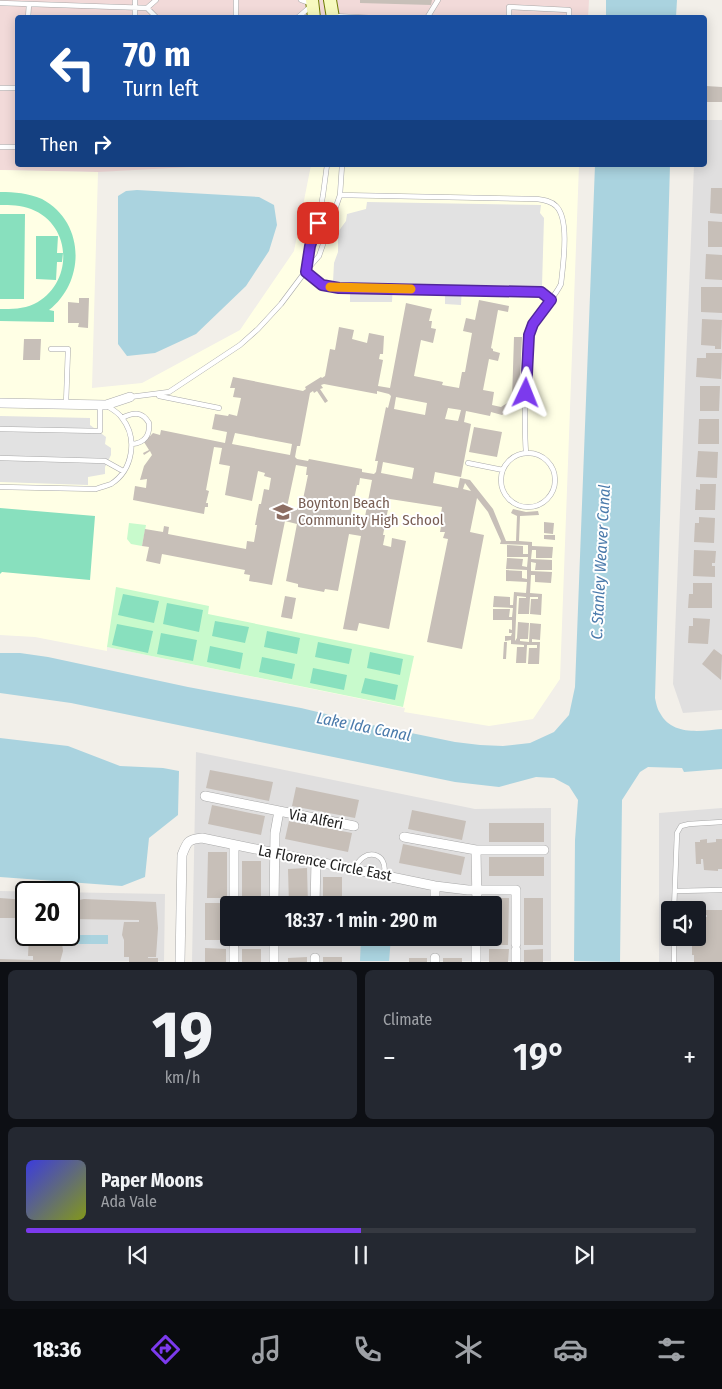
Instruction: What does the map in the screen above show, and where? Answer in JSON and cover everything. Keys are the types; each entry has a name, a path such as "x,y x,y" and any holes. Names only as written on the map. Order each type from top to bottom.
{"street":[{"path":"313,15 309,1 331,1 333,15"},
{"path":"0,403 103,405 130,397"},
{"name":"Via Alferi","path":"205,796 354,826"},
{"name":"Via Alferi","path":"274,896 275,833 279,811"},
{"path":"404,836 476,850 544,850"},
{"name":"La Florence Circle East","path":"180,962 182,855 186,843 194,839 206,838 435,886 477,890 516,890 516,962"},
{"path":"234,845 234,896"},
{"path":"476,850 477,896"},
{"path":"315,896 316,861"},
{"path":"435,886 435,896"},
{"path":"234,946 234,962"},
{"path":"274,946 274,962"},
{"path":"476,946 476,962"}],"lane":[{"path":"135,15 136,0"},
{"path":"147,8 156,0"},
{"path":"236,0 236,15"},
{"path":"429,15 438,0"},
{"path":"299,15 309,1"},
{"path":"0,3 135,7 147,8 154,15"},
{"path":"28,15 29,4"},
{"path":"508,15 509,7 569,10 569,15"},
{"path":"0,88 15,88"},
{"path":"0,146 15,147"},
{"path":"306,272 310,246 318,223 327,167"},
{"path":"130,397 169,392 240,345 258,329 281,304 319,256 340,195 342,167"},
{"path":"340,195 537,199 550,202 556,206 560,212 564,232 562,284 533,324 528,342 526,453"},
{"path":"306,272 322,285 331,287 541,292 551,300"},
{"path":"51,349 68,349 66,404"},
{"path":"155,395 218,408"},
{"path":"0,429 100,432 103,405 122,418 129,431 132,444 132,451 123,471 110,484 96,489 0,487"},
{"path":"122,418 137,413 146,418 149,423 148,434 145,439 138,444 132,444"},
{"path":"520,454 538,455 548,462 554,472 553,489 542,503 524,506 513,502 503,488 503,470 510,460 520,454"},
{"path":"0,458 105,461 123,471"},
{"path":"468,463 503,470"},
{"path":"675,901 677,833 681,826 722,822"},
{"path":"355,869 364,856 374,855 381,858 384,862 384,875"},
{"path":"676,891 722,890"},
{"path":"674,946 674,962"}],"shaded area":[{"path":"0,0 589,0 588,15 15,15 15,167 190,167 98,172 0,170"},
{"path":"707,120 722,120 722,710 683,713 673,684 694,167 707,167"},
{"name":"Boynton Beach Community High School","path":"311,167 579,167 560,679 533,719 489,726 404,712 405,708 107,647 107,651 35,637 0,635 0,170 98,172 92,388 142,383 240,330 294,251"},
{"path":"367,202 541,205 540,213 544,218 542,286 462,285 461,305 445,304 445,285 393,283 392,302 350,302 350,293 333,282 334,263 338,252 338,232 346,221 347,214 366,209"},
{"path":"0,416 90,418 90,425 106,437 105,444 111,448 111,455 105,467 105,474 88,477 88,485 0,482"},
{"path":"196,752 475,809 551,808 551,961 192,962"},
{"path":"722,808 722,961 659,962 659,813"},
{"path":"0,891 15,891 15,946 80,946 80,892 165,894 164,961 0,962"}],"green space":[{"path":"0,192 21,193 42,199 56,209 66,222 73,237 76,252 74,268 70,284 61,298 49,310 54,311 54,322 0,321 0,309 30,306 47,295 56,283 62,269 63,255 61,241 55,228 45,217 31,209 0,205"},
{"path":"0,214 25,214 24,299 0,299"},
{"path":"36,236 58,236 57,253 63,253 62,262 57,262 56,280 36,279"},
{"path":"0,508 95,516 90,580 2,572 0,574"},
{"path":"129,523 146,525 142,546 131,544 127,539"},
{"path":"116,587 209,606 208,614 414,656 403,707 107,647"},
{"path":"123,594 159,601 154,623 118,615"},
{"path":"167,603 203,610 199,632 163,624"},
{"path":"215,621 249,627 245,643 212,636"},
{"path":"117,624 153,631 148,653 112,645"},
{"path":"267,631 300,638 297,654 264,647"},
{"path":"161,633 197,640 193,661 157,654"},
{"path":"318,642 352,649 349,664 315,657"},
{"path":"210,646 243,653 240,669 207,662"},
{"path":"370,652 403,659 400,675 367,668"},
{"path":"262,657 295,664 292,679 259,672"},
{"path":"313,668 347,675 344,690 310,683"},
{"path":"365,678 398,685 395,700 361,693"}],"water":[{"path":"606,0 677,0 676,15 606,15"},
{"path":"595,167 670,167 655,698 659,711 665,720 679,729 705,731 722,729 722,769 684,772 682,768 648,767 640,772 622,800 620,962 574,961 575,840 578,800 569,786 554,778 536,777 499,787 455,782 71,703 0,693 0,653 20,653 48,657 188,687 301,708 455,742 480,745 503,746 530,743 554,732 569,715 575,687"},
{"path":"126,191 259,197 274,205 277,225 269,251 246,286 196,334 155,353 127,356 118,344 118,196"},
{"path":"0,738 68,746 120,766 163,768 179,771 178,815 149,838 145,877 122,886 80,883 80,881 0,877"},
{"path":"80,935 108,935 108,944 80,944"},
{"path":"361,946 390,946 389,961 360,961"}],"building":[{"path":"360,0 432,0 431,5 360,3"},
{"path":"707,86 722,87 722,102 707,102"},
{"path":"711,188 722,188 722,214 710,213"},
{"path":"708,221 722,222 722,247 708,247"},
{"path":"706,254 722,255 722,280 705,279"},
{"path":"701,287 722,287 722,313 701,312"},
{"path":"79,298 89,298 88,328 78,327 79,323 68,323 68,302 79,303"},
{"path":"479,300 509,306 508,312 498,310 491,348 493,351 500,353 498,361 489,359 483,390 494,392 492,405 501,407 512,400 514,337 522,337 519,404 502,415 491,412 490,416 466,411 464,422 471,424 461,477 435,472 433,483 458,488 460,478 470,480 493,509 506,541 516,541 517,516 511,513 513,509 526,512 538,511 539,515 520,516 519,541 532,542 532,546 553,547 552,558 536,558 536,550 532,550 531,559 552,560 552,570 535,570 536,563 531,562 531,571 552,572 551,583 535,582 535,575 531,575 530,593 542,594 541,615 530,614 531,599 538,599 538,597 530,597 529,614 518,614 519,598 526,597 517,596 515,641 517,638 518,622 529,623 528,639 520,639 520,641 529,642 530,623 541,624 540,640 532,639 532,642 540,642 539,664 528,664 529,648 537,648 537,645 527,645 526,663 516,663 517,647 524,647 524,645 511,644 511,640 505,641 505,636 511,636 512,633 509,633 509,629 512,630 512,620 493,620 493,609 510,609 509,617 512,617 513,608 493,607 494,596 510,597 510,605 513,605 514,592 526,593 527,582 506,581 506,570 522,571 522,578 527,579 527,570 506,569 507,558 523,559 522,566 527,567 528,557 507,557 507,545 523,546 523,554 528,554 528,545 500,544 501,541 488,512 477,498 470,532 484,535 462,649 427,642 448,539 443,538 445,532 440,532 442,507 390,499 383,535 385,535 383,545 391,547 392,538 406,541 389,629 359,623 357,631 343,629 361,536 349,534 338,591 325,589 324,592 298,587 298,584 286,581 297,524 285,521 272,585 249,581 250,575 244,574 245,570 162,554 160,564 146,561 149,547 142,546 145,529 163,532 164,526 169,527 168,534 246,549 247,541 254,542 259,504 261,504 264,489 269,490 271,478 264,476 265,473 258,471 252,501 225,495 230,466 219,464 222,448 214,447 206,490 209,491 206,503 208,503 208,507 205,507 204,514 133,500 135,486 146,488 147,479 140,480 144,466 152,455 150,451 144,455 143,453 149,450 144,442 153,433 160,435 161,430 225,443 227,432 212,429 215,414 237,416 241,398 233,397 235,388 230,388 233,377 303,391 306,389 305,387 325,376 330,349 335,350 339,327 354,330 352,339 367,343 369,333 384,336 383,354 380,354 379,359 383,360 378,386 390,388 406,303 432,309 429,321 432,321 431,328 436,329 433,343 421,340 414,376 443,382 442,385 459,388 462,372 465,372 472,333 463,331 466,318 475,320","holes":["324,384 377,394 377,391 391,396 388,408 386,407 375,461 378,461 374,474 362,472 362,469 309,459 308,461 295,457 297,446 300,446 310,393 317,391 325,403 328,401 320,389 323,388 321,385","396,397 427,403 425,415 394,409","448,408 461,410 458,421 445,419","235,433 292,444 290,455 232,444","383,462 414,468 412,479 381,473","296,465 307,467 306,475 308,475 301,509 287,507","360,478 372,480 364,522 350,519 357,485 359,485","465,483 471,491 463,489"]},
{"path":"702,319 722,320 721,349 715,349 715,346 701,345"},
{"path":"24,339 41,339 40,360 23,360"},
{"path":"706,353 722,353 721,379 696,377 697,358 706,358"},
{"path":"700,386 720,386 719,411 700,411"},
{"path":"699,419 719,419 719,444 698,444"},
{"path":"474,427 502,432 497,457 469,452"},
{"path":"698,451 718,452 717,478 696,477"},
{"path":"700,484 716,484 715,510 695,510 696,489 700,490"},
{"path":"699,517 715,518 714,543 694,542 695,523 699,523"},
{"path":"544,522 554,523 553,534 544,533"},
{"path":"544,535 555,535 555,540 544,539"},
{"path":"694,550 716,551 715,563 712,563 712,566 715,566 715,577 693,576"},
{"path":"693,583 712,583 712,608 688,608 689,594 693,594"},
{"path":"285,596 296,598 292,619 281,617"},
{"path":"693,618 710,619 708,644 688,643 689,626 693,626"},
{"path":"504,642 507,642 506,659 503,659"},
{"path":"714,649 722,655 721,680 702,664"},
{"path":"210,770 273,782 269,801 206,788"},
{"path":"296,787 359,800 355,818 292,806"},
{"path":"212,805 265,816 261,835 208,824"},
{"path":"412,810 466,821 462,840 408,829"},
{"path":"289,821 352,833 348,852 285,839"},
{"path":"489,823 544,823 544,842 489,842"},
{"path":"707,839 707,843 716,842 716,839 722,839 722,869 718,869 718,871 704,870 703,859 701,859 701,864 696,864 695,842"},
{"path":"403,844 465,857 461,875 399,863"},
{"path":"208,852 227,852 227,896 207,898"},
{"path":"489,857 544,857 544,876 489,876"},
{"path":"242,861 261,861 261,896 242,896"},
{"path":"307,868 308,896 289,896 288,869"},
{"path":"323,877 342,877 342,896 323,896"},
{"path":"0,898 15,899 15,918 0,918"},
{"path":"502,898 509,898 508,945 502,945"},
{"path":"524,898 543,898 543,945 524,945"},
{"path":"80,900 156,902 158,928 156,957 148,958 158,958 158,962 129,962 129,957 124,957 124,940 122,935 124,922 139,922 139,920 80,919"},
{"path":"205,903 220,903 220,940 205,940"},
{"path":"706,910 722,910 722,962 694,962 692,946 706,946"},
{"path":"28,946 62,946 60,962 0,962 0,959 33,960 33,956 28,956"},
{"path":"205,948 226,949 226,962 205,962"},
{"path":"242,949 261,949 261,962 242,962"},
{"path":"489,949 509,949 508,962 489,962"},
{"path":"543,949 543,962 524,962 524,950"},
{"path":"307,957 307,962 288,962 288,958"},
{"path":"323,957 342,957 342,962 323,962"},
{"path":"409,958 427,958 427,962 409,962"},
{"path":"443,958 462,958 462,962 443,962"}],"slow traffic":[{"path":"330,287 411,289"}],"place":[{"name":"Boynton Beach Community High School","path":"283,512"}],"route":[{"path":"318,223 310,246 306,272 322,285 339,288 541,292 551,300 533,324 529,335 526,393"}],"water label":[{"name":"C. Stanley Weaver Canal","path":"600,562"},
{"name":"Lake Ida Canal","path":"364,726"}]}
